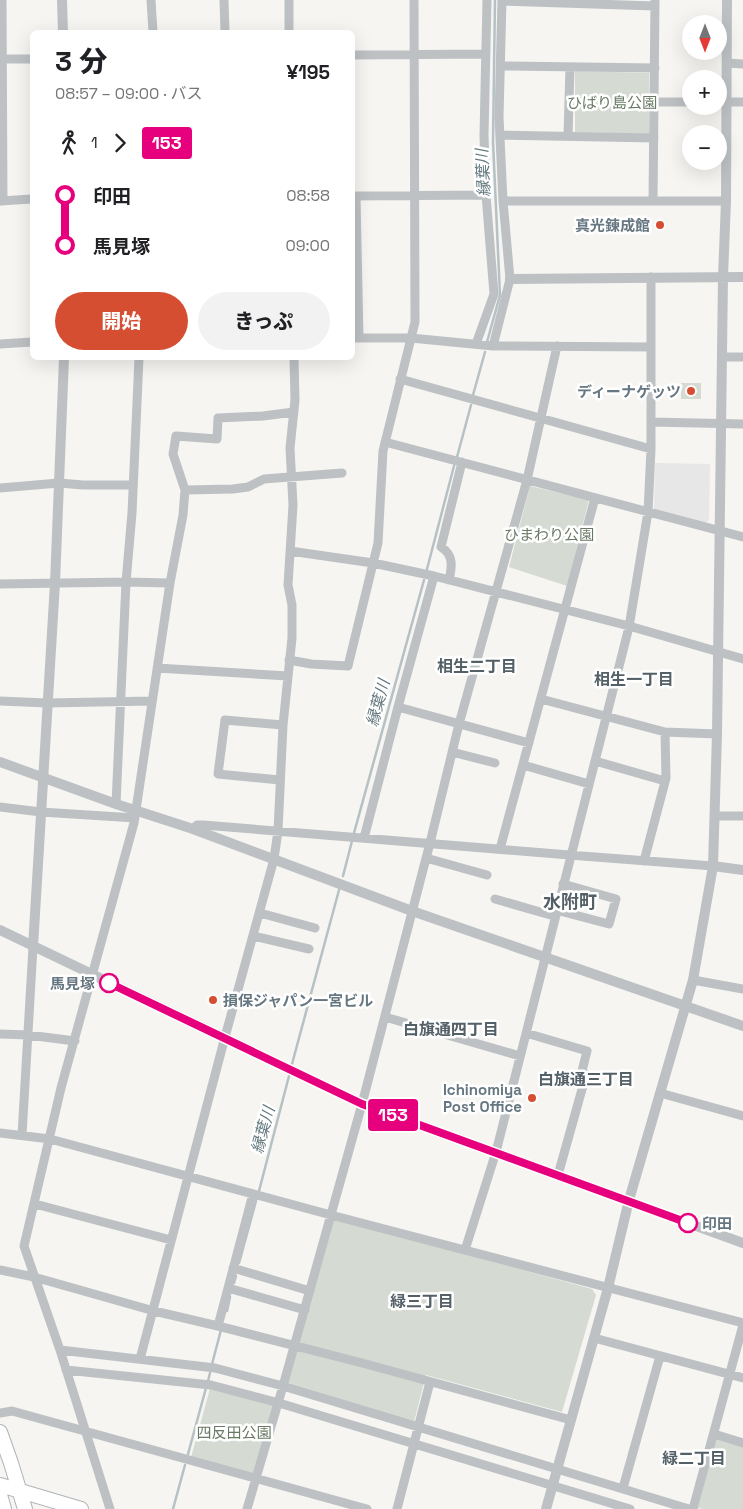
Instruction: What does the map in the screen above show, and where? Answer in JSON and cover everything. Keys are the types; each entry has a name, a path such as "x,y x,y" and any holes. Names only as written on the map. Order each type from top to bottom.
{"highway":[{"path":"0,1432 25,1509"},
{"path":"0,1485 81,1509"},
{"path":"0,1495 4,1509"}],"street":[{"path":"2,0 2,201 30,199"},
{"path":"62,0 63,30"},
{"path":"151,0 153,30"},
{"path":"224,0 225,30"},
{"path":"289,0 289,30"},
{"path":"289,660 311,664 348,666 378,543 382,471 386,442 415,322 414,0"},
{"path":"476,344 494,294 486,195 484,136 487,0"},
{"path":"726,70 727,0"},
{"path":"493,346 510,279 503,201 500,134 502,1 655,3 653,201"},
{"path":"355,55 485,54"},
{"path":"1,59 30,59"},
{"path":"727,63 743,64"},
{"path":"501,66 654,68"},
{"path":"568,136 570,67"},
{"path":"654,102 682,102"},
{"path":"727,102 743,102"},
{"path":"546,1509 608,1288 629,1200 693,980 713,866 717,734 723,277 726,201 723,115"},
{"path":"500,134 654,138"},
{"path":"355,196 486,195"},
{"path":"503,201 726,201"},
{"path":"355,267 356,338 411,338 493,346 651,347"},
{"path":"465,1250 496,1152 629,626 648,512 651,450 651,277"},
{"path":"510,279 743,277"},
{"path":"1,344 30,342"},
{"path":"248,1509 362,1104 459,724 527,480 557,346"},
{"path":"722,357 743,357"},
{"path":"22,1135 55,583 64,360"},
{"path":"116,804 139,360"},
{"path":"140,1359 154,1311 170,1240 274,859 278,831 283,725 292,638 292,605 288,585 293,505 290,448 295,400 294,360"},
{"path":"400,379 651,450"},
{"path":"110,1509 60,1350 24,1246 61,1088 136,814 170,583 183,515 185,490 173,454 176,436 217,439 218,418 263,416 294,412"},
{"path":"651,422 743,424"},
{"path":"386,442 743,537"},
{"path":"449,580 452,568 451,560 449,553 441,547 462,462"},
{"path":"185,490 232,489 248,487 264,479 342,473"},
{"path":"0,488 59,483 133,485"},
{"path":"500,849 595,498"},
{"path":"290,551 373,563 434,576 564,611 629,626 743,659"},
{"path":"364,838 434,576"},
{"path":"0,584 170,583"},
{"path":"157,668 288,676"},
{"path":"541,699 666,732 717,734"},
{"path":"0,701 47,703 152,701"},
{"path":"398,707 529,743"},
{"path":"280,780 218,774 225,720 283,725"},
{"path":"644,861 665,781 666,732"},
{"path":"452,752 495,763"},
{"path":"595,761 665,781"},
{"path":"0,762 116,804 136,814 193,829 412,911 743,1026"},
{"path":"523,765 589,784"},
{"path":"0,807 41,812 136,814"},
{"path":"715,816 743,816"},
{"path":"193,829 197,825 203,825 743,870"},
{"path":"426,858 487,875"},
{"path":"495,899 609,924 616,899 563,884"},
{"path":"260,913 314,928"},
{"path":"0,930 362,1104 743,1243"},
{"path":"253,936 308,949"},
{"path":"693,980 743,990"},
{"path":"385,1017 520,1056"},
{"path":"0,1034 28,1035 75,1041"},
{"path":"526,1034 587,1051 582,1071 586,1075 558,1175"},
{"path":"660,1093 743,1116"},
{"path":"0,1133 50,1139 743,1324 693,1509"},
{"path":"218,1326 253,1194"},
{"path":"35,1204 170,1240"},
{"path":"233,1268 310,1291"},
{"path":"0,1270 34,1277 154,1311 295,1346 571,1420"},
{"path":"228,1288 305,1310"},
{"path":"594,1338 743,1378"},
{"path":"60,1350 215,1368 284,1386 689,1509"},
{"path":"623,1488 660,1356"},
{"path":"66,1370 210,1385 278,1402 630,1509"},
{"path":"397,1509 430,1382"},
{"path":"0,1414 12,1411 86,1430 190,1461 366,1509"},
{"path":"714,1434 743,1443"}],"shaded area":[{"path":"655,463 710,464 709,520 705,524 656,511 654,508"}],"green space":[{"name":"ひばり島公園","path":"575,71 649,73 649,134 575,132"},
{"name":"ディーナゲッツ","path":"681,383 701,383 701,399 681,399"},
{"name":"ひまわり公園","path":"530,486 589,500 567,586 509,567"},
{"path":"331,1217 592,1289 596,1295 562,1412 426,1375 414,1422 286,1382"},
{"name":"四反田公園","path":"211,1385 279,1403 256,1478 190,1461"},
{"path":"716,1439 743,1447 743,1509 698,1508"}],"waterway":[{"name":"縁葉川","path":"487,342 500,295 493,142 495,0"},
{"name":"縁葉川","path":"473,395 485,352"},
{"name":"縁葉川","path":"457,457 471,405"},
{"name":"縁葉川","path":"427,569 454,466"},
{"name":"縁葉川","path":"354,833 424,580"},
{"name":"縁葉川","path":"343,876 352,841"},
{"name":"縁葉川","path":"292,1064 339,890"},
{"name":"縁葉川","path":"259,1191 289,1076"},
{"name":"縁葉川","path":"239,1263 256,1201"},
{"name":"縁葉川","path":"234,1283 236,1276"},
{"name":"縁葉川","path":"227,1311 230,1297"},
{"name":"縁葉川","path":"212,1364 221,1330"},
{"name":"縁葉川","path":"208,1381 210,1373"},
{"name":"縁葉川","path":"188,1454 206,1388"},
{"name":"縁葉川","path":"173,1509 185,1465"}],"bus line":[{"name":"153","path":"109,983 362,1104 688,1223"}],"place":[{"name":"真光錬成館","path":"660,225"},
{"name":"ディーナゲッツ","path":"691,391"},
{"name":"馬見塚","path":"109,983"},
{"name":"損保ジャパン一宮ビル","path":"213,1000"},
{"name":"Ichinomiya Post Office","path":"532,1098"},
{"name":"印田","path":"688,1223"}],"district":[{"name":"相生二丁目","path":"477,666"},
{"name":"相生一丁目","path":"634,679"},
{"name":"水附町","path":"570,901"},
{"name":"白旗通四丁目","path":"451,1029"},
{"name":"白旗通三丁目","path":"586,1079"},
{"name":"緑三丁目","path":"422,1301"},
{"name":"緑二丁目","path":"694,1458"}]}
